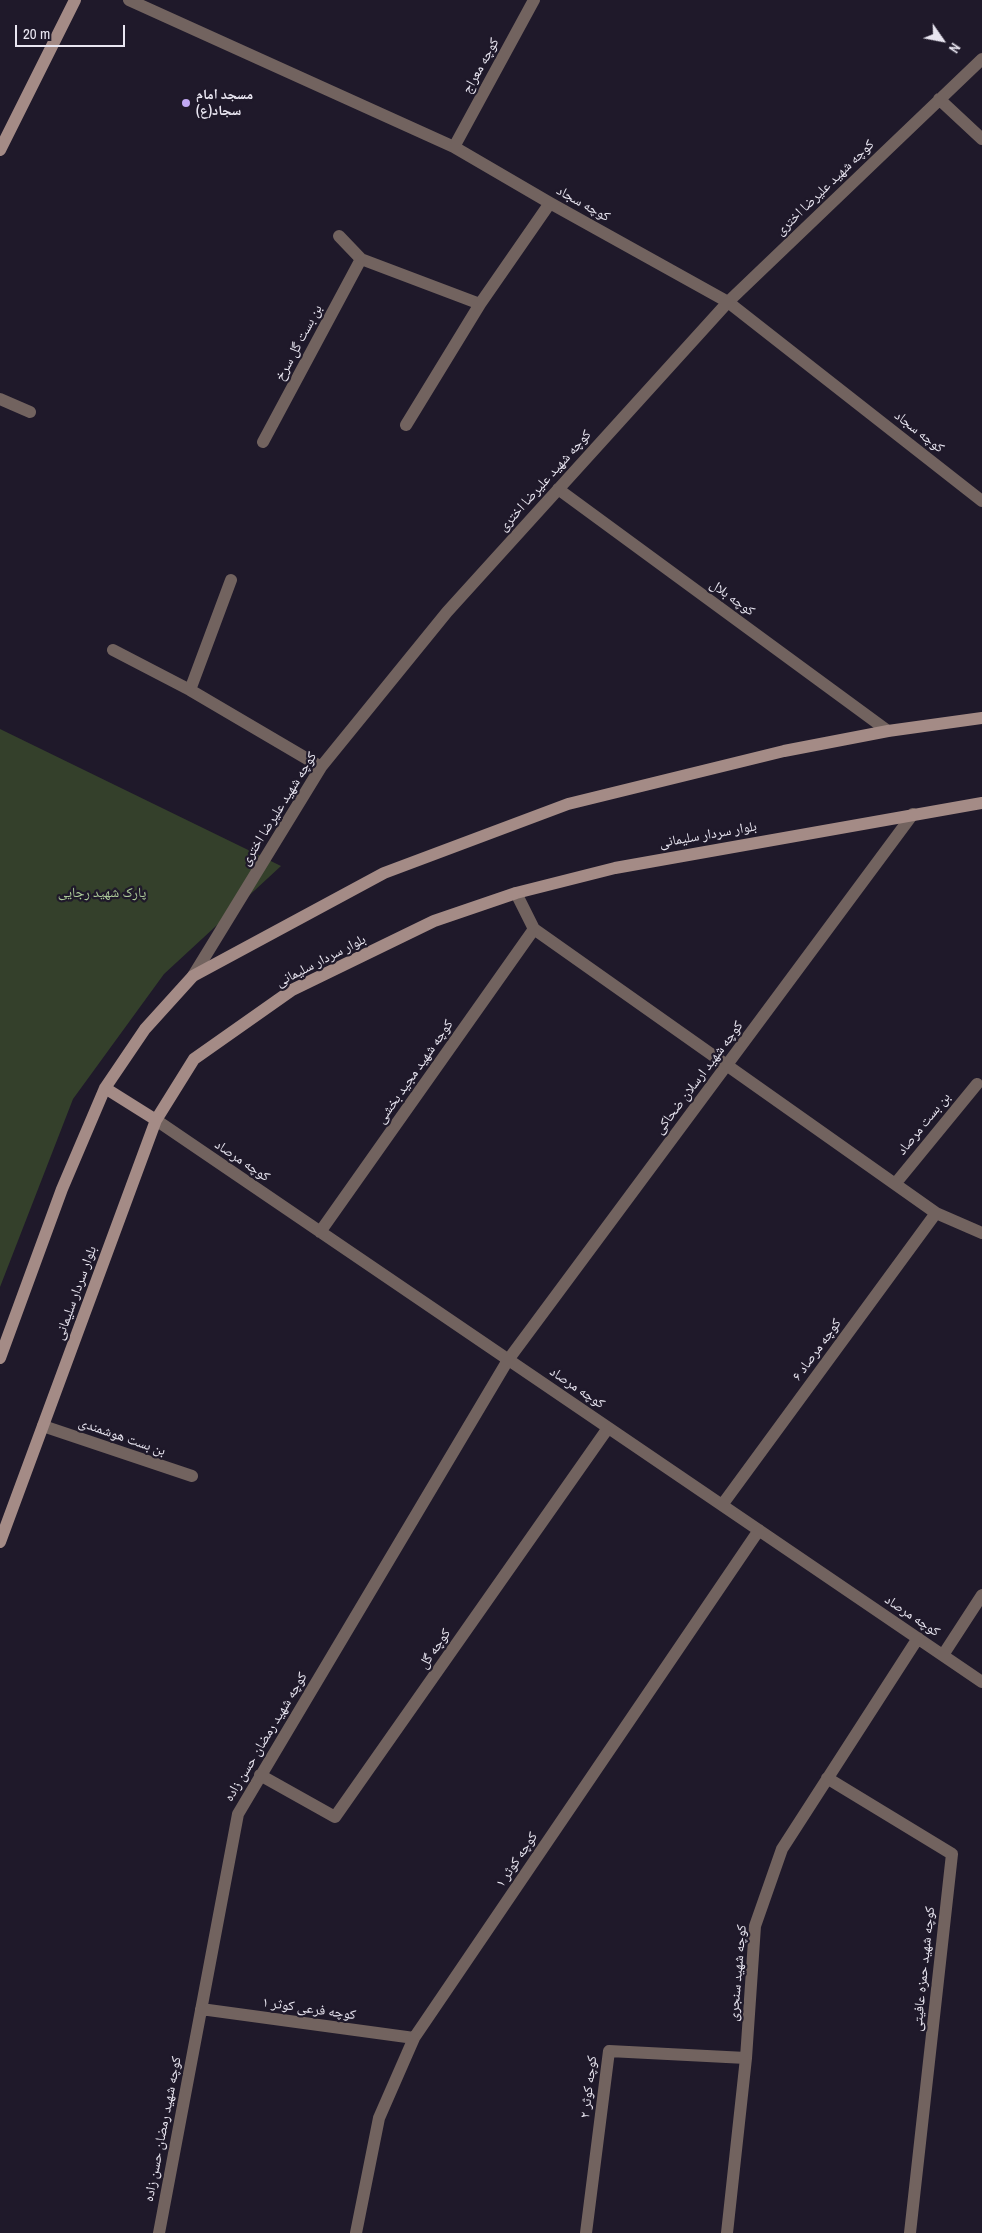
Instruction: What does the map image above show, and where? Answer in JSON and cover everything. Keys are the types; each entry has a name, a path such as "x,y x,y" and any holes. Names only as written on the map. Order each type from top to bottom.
{"main road":[{"path":"1,147 75,0"},
{"path":"0,1358 62,1190 105,1088 145,1028 193,976 384,873 568,804 784,751 888,731 982,718"},
{"name":"بلوار سردار سلیمانی","path":"0,1542 156,1120 194,1059 292,990 434,921 516,893 616,868 982,803"},
{"path":"105,1088 156,1120"}],"street":[{"name":"کوچه سجاد","path":"129,0 454,146 550,203 728,302 982,501"},
{"name":"کوچه معراج","path":"454,146 534,0"},
{"name":"کوچه شهید علیرضا اختری","path":"193,976 321,767 447,612 728,302 982,60"},
{"path":"939,99 982,139"},
{"path":"406,425 480,304 550,203"},
{"path":"339,236 361,259 480,304"},
{"name":"بن بست گل سرخ","path":"263,442 361,259"},
{"path":"0,399 30,412"},
{"name":"کوچه بلال","path":"558,488 888,731"},
{"path":"190,690 231,580"},
{"path":"113,650 190,690 321,767"},
{"name":"کوچه شهید ارسلان ضحاکی","path":"508,1360 913,814"},
{"path":"516,893 534,929 936,1213 982,1233"},
{"name":"کوچه شهید مجید بخشی","path":"320,1232 534,929"},
{"name":"بن بست مرصاد","path":"895,1184 977,1084"},
{"name":"کوچه مرصاد","path":"156,1120 982,1682"},
{"name":"کوچه مرصاد ۶","path":"722,1505 936,1213"},
{"name":"کوچه شهید رمضان حسن زاده","path":"158,2233 238,1814 508,1360"},
{"name":"بن بست هوشمندی","path":"43,1426 192,1476"},
{"name":"کوچه گل","path":"260,1775 335,1817 608,1428"},
{"name":"کوچه کوثر ۱","path":"356,2233 379,2118 414,2038 759,1530"},
{"path":"943,1655 982,1595"},
{"name":"کوچه شهید سنجری","path":"727,2233 746,2058 755,1926 782,1849 918,1638"},
{"name":"کوچه شهید حمزه عافیتی","path":"827,1778 952,1854 910,2233"},
{"name":"کوچه فرعی کوثر ۱","path":"200,2009 414,2038"},
{"name":"کوچه کوثر ۲","path":"586,2233 609,2051 746,2058"}],"green space":[{"name":"پارک شهید رجایی","path":"0,729 281,866 164,974 73,1099 0,1287"}],"place":[{"name":"مسجد امام سجاد(ع)","path":"186,103"}]}
